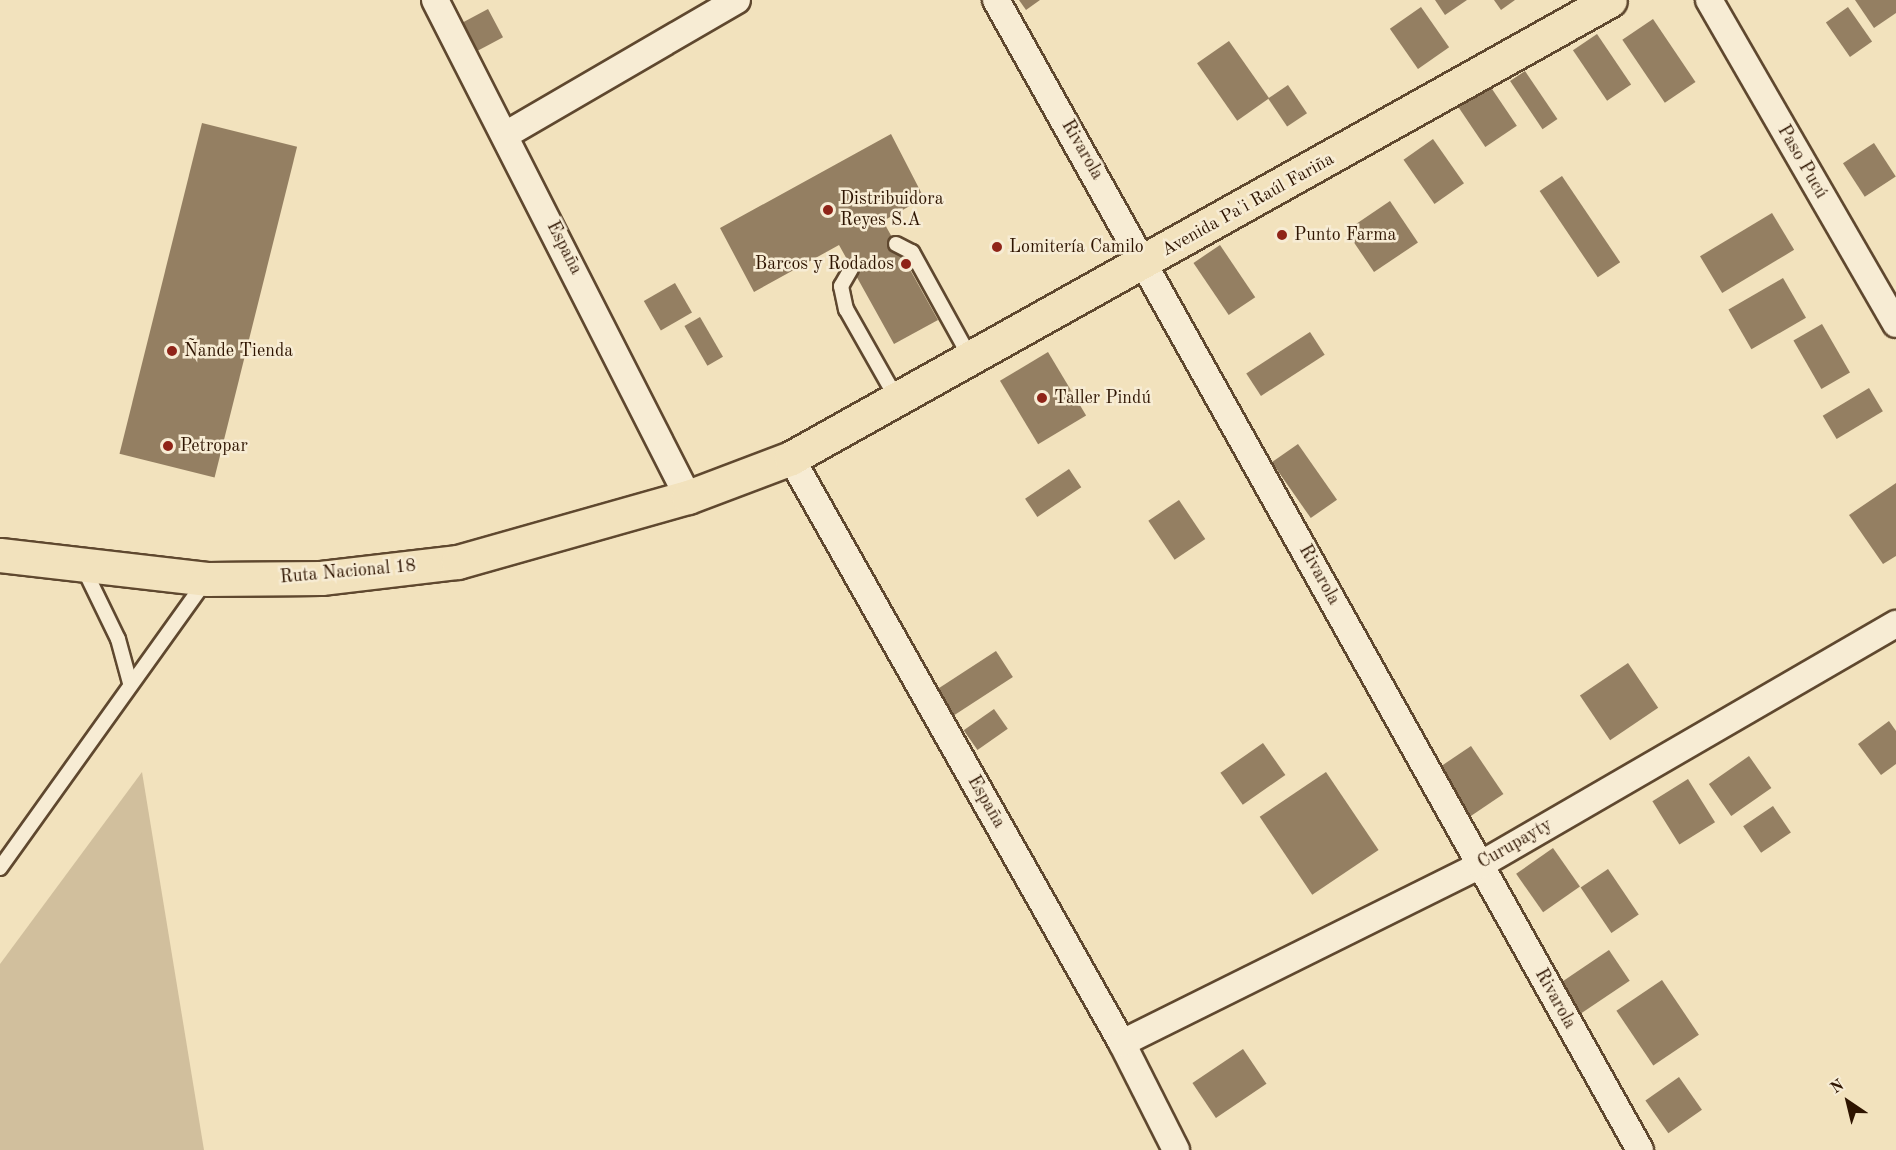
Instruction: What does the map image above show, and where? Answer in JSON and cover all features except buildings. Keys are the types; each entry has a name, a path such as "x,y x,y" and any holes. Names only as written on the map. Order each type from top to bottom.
{"highway":[{"name":"Avenida Pa'i Raúl Fariña","path":"688,497 791,458 1146,263 1610,0"},
{"name":"Ruta Nacional 18","path":"0,555 83,567 207,579 321,578 458,562 688,497"}],"street":[{"name":"España","path":"435,0 507,134 688,497"},
{"path":"507,134 737,0"},
{"name":"Rivarola","path":"996,0 1146,263 1640,1150"},
{"name":"Paso Pucú","path":"1708,0 1896,324"},
{"name":"España","path":"791,458 1122,1043 1176,1150"},
{"name":"Curupayty","path":"1122,1043 1480,865 1896,624"}],"lane":[{"path":"896,244 912,252 971,359"},
{"path":"851,269 841,286 846,309 897,399"},
{"path":"83,567 118,639 130,683"},
{"path":"0,868 130,683 207,579"}],"shaded area":[{"path":"142,772 204,1150 0,1150 0,964"}],"place":[{"name":"Distribuidora Reyes S.A","path":"828,210"},
{"name":"Punto Farma","path":"1282,235"},
{"name":"Lomitería Camilo","path":"997,247"},
{"name":"Barcos y Rodados","path":"906,264"},
{"name":"Ñande Tienda","path":"172,351"},
{"name":"Taller Pindú","path":"1042,398"},
{"name":"Petropar","path":"168,446"}]}
